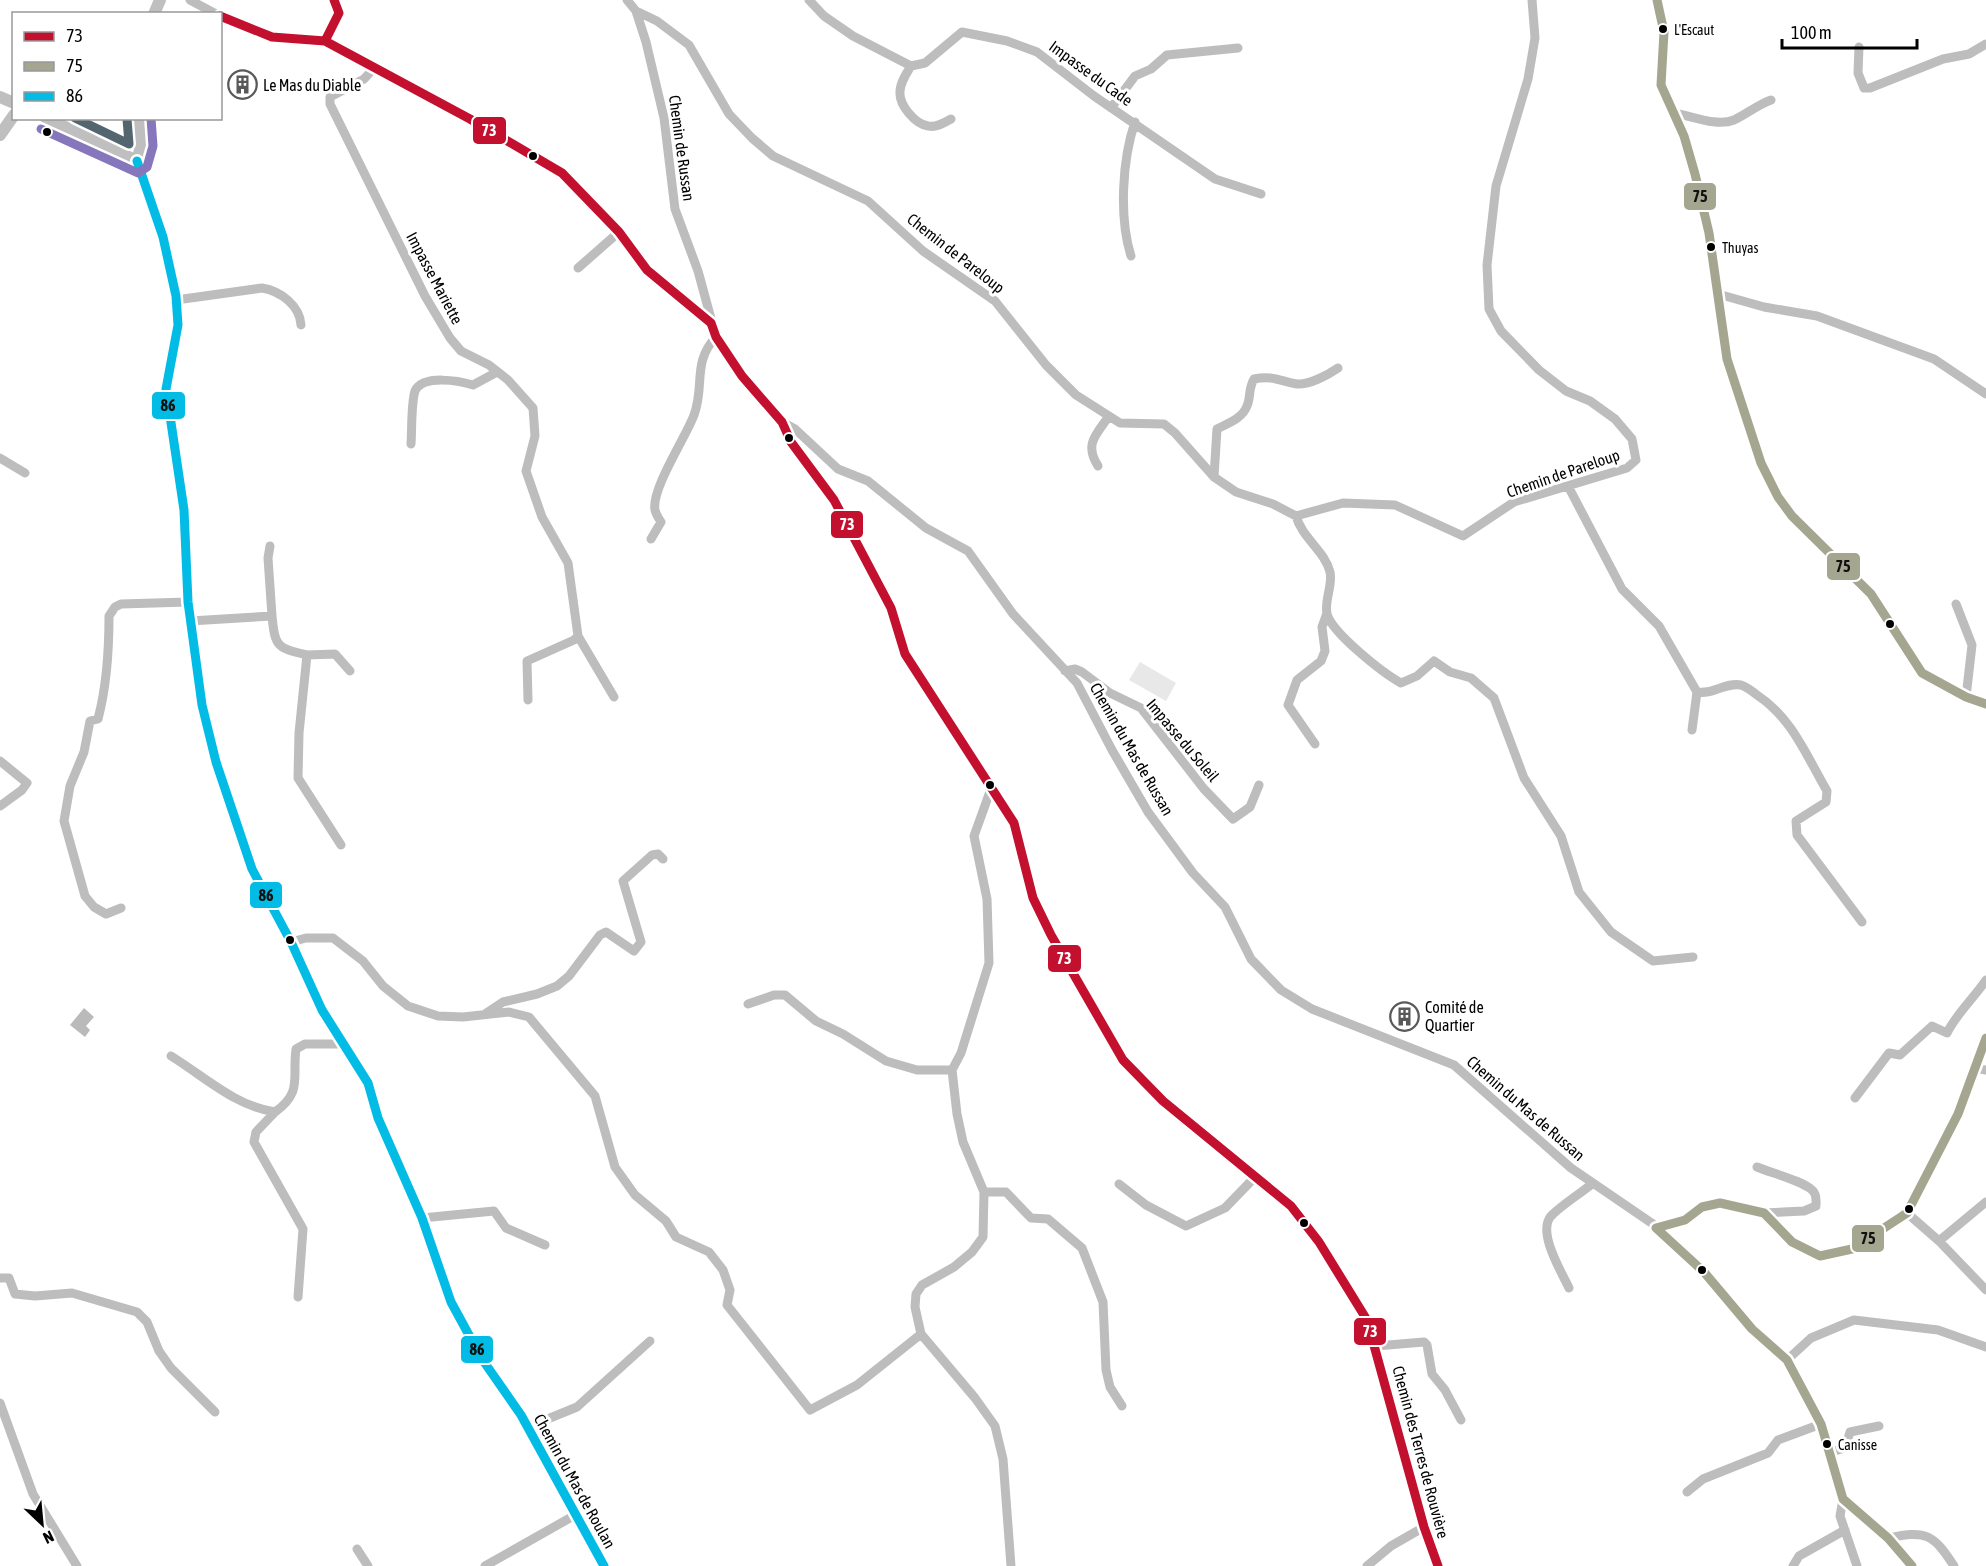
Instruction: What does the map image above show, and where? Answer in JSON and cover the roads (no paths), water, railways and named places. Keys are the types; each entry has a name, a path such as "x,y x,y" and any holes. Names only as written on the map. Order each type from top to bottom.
{"street":[{"path":"190,0 212,12"},
{"path":"325,41 339,13 334,0"},
{"name":"Chemin de Russan","path":"627,0 636,11 646,42 664,118 675,209 698,271 716,337"},
{"path":"809,0 824,16 853,36 910,66 900,90 904,107 927,126 936,126 951,120"},
{"name":"Chemin de Pareloup","path":"636,11 657,21 689,45 729,114 773,156 868,201 923,251 995,301 1046,365 1068,388 1120,423 1164,424 1175,433 1214,477 1236,492 1273,504 1296,516 1343,502 1395,505 1464,536 1515,502 1627,468 1636,459 1632,439 1615,420 1590,401 1566,391 1539,370 1501,332 1489,309 1487,265 1496,186 1528,79 1535,38 1532,0"},
{"path":"1657,0 1664,32 1661,84 1684,136 1709,233 1727,359 1751,436 1778,497 1792,516 1871,594 1922,673 1966,697 1986,704"},
{"path":"222,17 272,37 325,41 562,173 619,232 647,270 711,323"},
{"name":"Impasse du Cade","path":"910,66 925,63 962,32 974,33 1037,52 1111,108 1135,122 1215,179 1262,194"},
{"path":"1859,47 1858,73 1864,88 1870,88 1943,59 1970,54 1986,44"},
{"path":"1111,108 1135,75 1151,69 1167,55 1238,48"},
{"name":"Impasse Mariette","path":"375,67 364,79 330,98 330,104 425,296 450,338 461,351 497,372 533,408 535,436 526,471 542,517 568,562 578,636 614,697"},
{"path":"1674,113 1716,122 1731,121 1755,105 1771,100"},
{"path":"0,135 12,118"},
{"path":"50,120 137,161 141,147 139,120"},
{"path":"1131,256 1123,219 1129,139 1135,122"},
{"name":"Chemin du Mas de Roulan","path":"137,161 164,239 176,300 178,318 167,371 166,389 184,510 190,621 202,705 216,762 252,869 341,1044 368,1083 382,1128 422,1218 452,1302 482,1359 530,1431 604,1566"},
{"path":"578,267 619,232"},
{"path":"176,300 262,288 280,294 298,311 301,326"},
{"path":"1718,294 1764,307 1817,316 1924,355 1986,394"},
{"path":"651,540 661,522 654,509 658,493 694,416 698,401 699,366 716,337"},
{"name":"Chemin du Mas de Russan","path":"716,337 742,376 782,422 795,429 838,469 868,481 926,528 968,551 1013,614 1077,683 1148,812 1193,873 1225,908 1251,959 1281,990 1312,1009 1454,1065 1571,1168 1656,1228"},
{"path":"1214,477 1217,429 1238,419 1247,406 1249,387 1254,379 1265,376 1298,384 1329,375 1338,368"},
{"path":"411,444 416,391 422,384 452,378 473,385 497,372"},
{"path":"1098,466 1090,454 1091,445 1109,416"},
{"name":"Chemin des Terres de Rouvière","path":"782,422 790,442 834,500 891,608 905,654 933,702 992,786 1014,823 1033,898 1051,935 1123,1060 1163,1101 1291,1206 1319,1242 1367,1320 1424,1527 1438,1566"},
{"path":"0,458 25,473"},
{"path":"1568,486 1622,589 1659,626 1697,692 1692,730"},
{"path":"1296,516 1299,526 1330,572 1327,613 1322,627 1325,651 1321,661 1297,680 1288,705 1315,744"},
{"path":"270,546 268,558 274,640 282,649 307,655 335,654 350,671"},
{"path":"121,908 106,914 94,907 85,896 64,821 70,786 84,752 90,721 98,719 112,611 121,604 188,602"},
{"path":"1956,604 1972,645 1966,697"},
{"path":"1327,613 1333,629 1383,673 1401,683 1417,676 1434,661 1450,672 1471,678 1494,698 1524,778 1561,836 1579,892 1611,932 1653,961 1693,957"},
{"path":"190,621 272,616"},
{"path":"528,700 527,661 578,636"},
{"path":"307,655 299,733 298,778 341,845"},
{"name":"Impasse du Soleil","path":"1065,671 1075,669 1082,672 1110,693 1141,708 1204,789 1233,819 1250,807 1259,785"},
{"path":"1697,692 1707,694 1730,684 1744,686 1778,710 1791,725 1827,791 1826,802 1796,821 1797,835 1862,922"},
{"path":"0,761 27,783 22,790 0,806"},
{"path":"992,786 974,836 987,899 989,963 961,1053 952,1070 963,1142 984,1192 983,1237 972,1252 954,1267 922,1285 916,1294 915,1307 921,1334 975,1398 995,1426 1003,1459 1011,1566"},
{"path":"484,1015 503,1002 537,994 557,986 569,976 600,935 606,932 634,951 640,942 623,881 652,855 658,854 663,859"},
{"path":"291,942 306,938 333,938 363,961 383,986 408,1006 438,1016 464,1017 509,1012 530,1017 584,1079 600,1108 615,1167 635,1195 666,1221 675,1237 709,1252 723,1270 730,1290 727,1305 810,1410 840,1392 857,1385 921,1334"},
{"path":"1855,1098 1889,1053 1900,1054 1932,1026 1947,1033 1956,1015 1972,1000 1986,980"},
{"path":"748,1004 774,994 785,995 816,1021 886,1060 917,1070 952,1070"},
{"path":"1764,1213 1792,1242 1820,1256 1852,1249 1907,1213 1958,1114 1986,1038"},
{"path":"298,1297 303,1229 254,1142 256,1132 276,1111 287,1104 296,1087 296,1049 305,1044 341,1044"},
{"path":"171,1056 254,1109 276,1111"},
{"path":"1974,1068 1986,1070"},
{"path":"1757,1167 1813,1191 1817,1199 1816,1206 1804,1210 1764,1213 1720,1203 1702,1207 1685,1220 1656,1228 1678,1251 1704,1272 1752,1329 1787,1360 1821,1424 1843,1499 1840,1516 1857,1566"},
{"path":"1119,1184 1146,1205 1186,1226 1225,1208 1256,1176"},
{"path":"1569,1288 1546,1231 1550,1218 1593,1183"},
{"path":"984,1192 1006,1192 1031,1218 1048,1219 1082,1248 1103,1302 1106,1370 1110,1387 1122,1406"},
{"path":"1939,1241 1986,1203"},
{"path":"422,1218 494,1211 506,1228 545,1245"},
{"path":"1907,1213 1939,1241 1986,1290"},
{"path":"0,1278 9,1278 15,1294 35,1296 72,1293 137,1312 147,1322 159,1351 171,1368 215,1412"},
{"path":"1787,1360 1810,1338 1854,1320 1938,1330 1986,1347"},
{"path":"530,1431 550,1418 578,1407 650,1341"},
{"path":"1376,1346 1424,1342 1427,1345 1432,1374 1445,1390 1461,1420"},
{"path":"0,1403 33,1494 77,1566"},
{"path":"1687,1492 1703,1479 1768,1453 1778,1440 1821,1424"},
{"path":"1828,1453 1845,1448 1850,1432 1879,1426"},
{"path":"1843,1499 1888,1538 1912,1566"},
{"path":"484,1566 577,1514"},
{"path":"1367,1566 1398,1541 1424,1527"},
{"path":"1793,1566 1799,1556 1845,1530"},
{"path":"1888,1538 1912,1533 1937,1541 1953,1566"},
{"path":"357,1549 368,1566"}],"place":[{"name":"L'Escaut","path":"1663,29"},
{"name":"Le Mas du Diable","path":"242,85"},
{"name":"Thuyas","path":"1711,247"},
{"name":"Comité de Quartier","path":"1404,1016"},
{"name":"Canisse","path":"1827,1444"}]}
